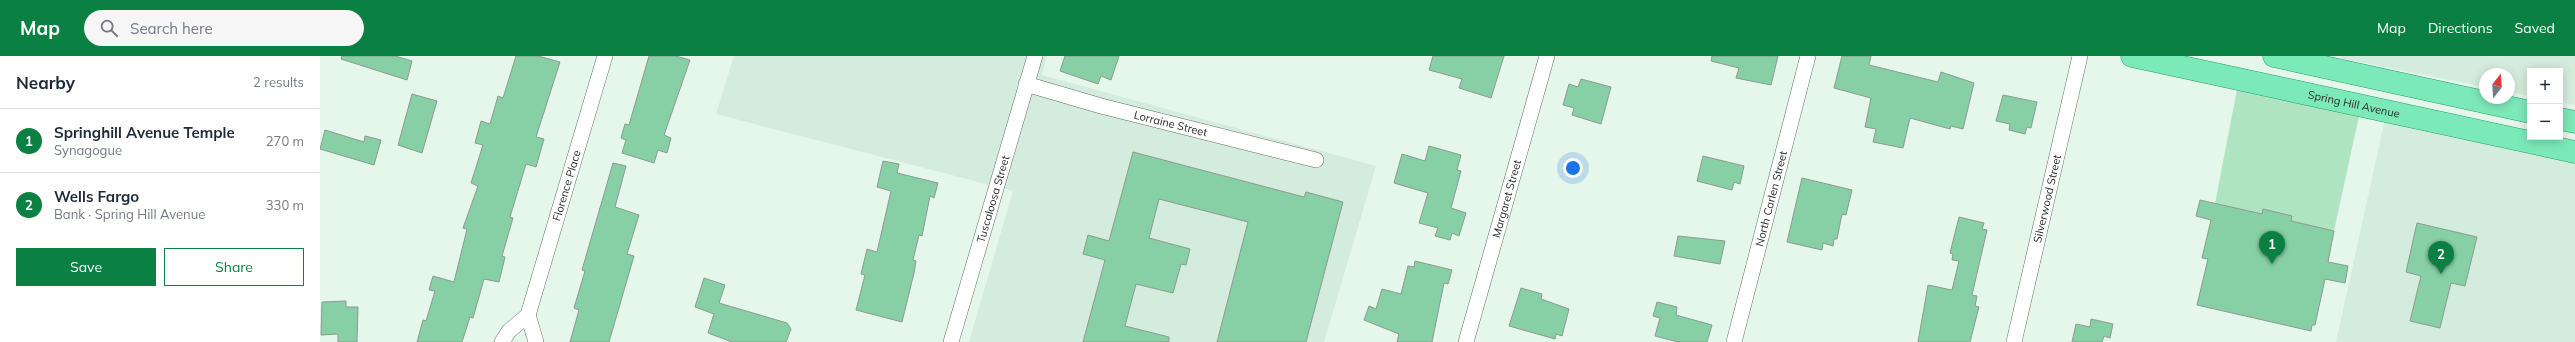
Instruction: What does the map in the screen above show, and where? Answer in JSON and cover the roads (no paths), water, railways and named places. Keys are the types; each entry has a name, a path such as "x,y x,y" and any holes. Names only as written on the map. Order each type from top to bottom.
{"main road":[{"name":"Spring Hill Avenue","path":"2132,56 2575,152"},
{"path":"2274,56 2527,111"},
{"path":"2563,120 2575,122"}],"street":[{"name":"Florence Place","path":"528,314 605,56"},
{"name":"Tuscaloosa Street","path":"951,342 1035,56"},
{"name":"Margaret Street","path":"1466,342 1547,56"},
{"name":"North Carlen Street","path":"1734,342 1808,56"},
{"name":"Silverwood Street","path":"2014,342 2080,56"},
{"name":"Lorraine Street","path":"1026,84 1101,106 1316,160"},
{"path":"502,342 509,331 528,314 536,342"}],"place":[{"name":"Springhill Avenue Temple","path":"2272,264"},
{"name":"Wells Fargo","path":"2441,274"}]}
